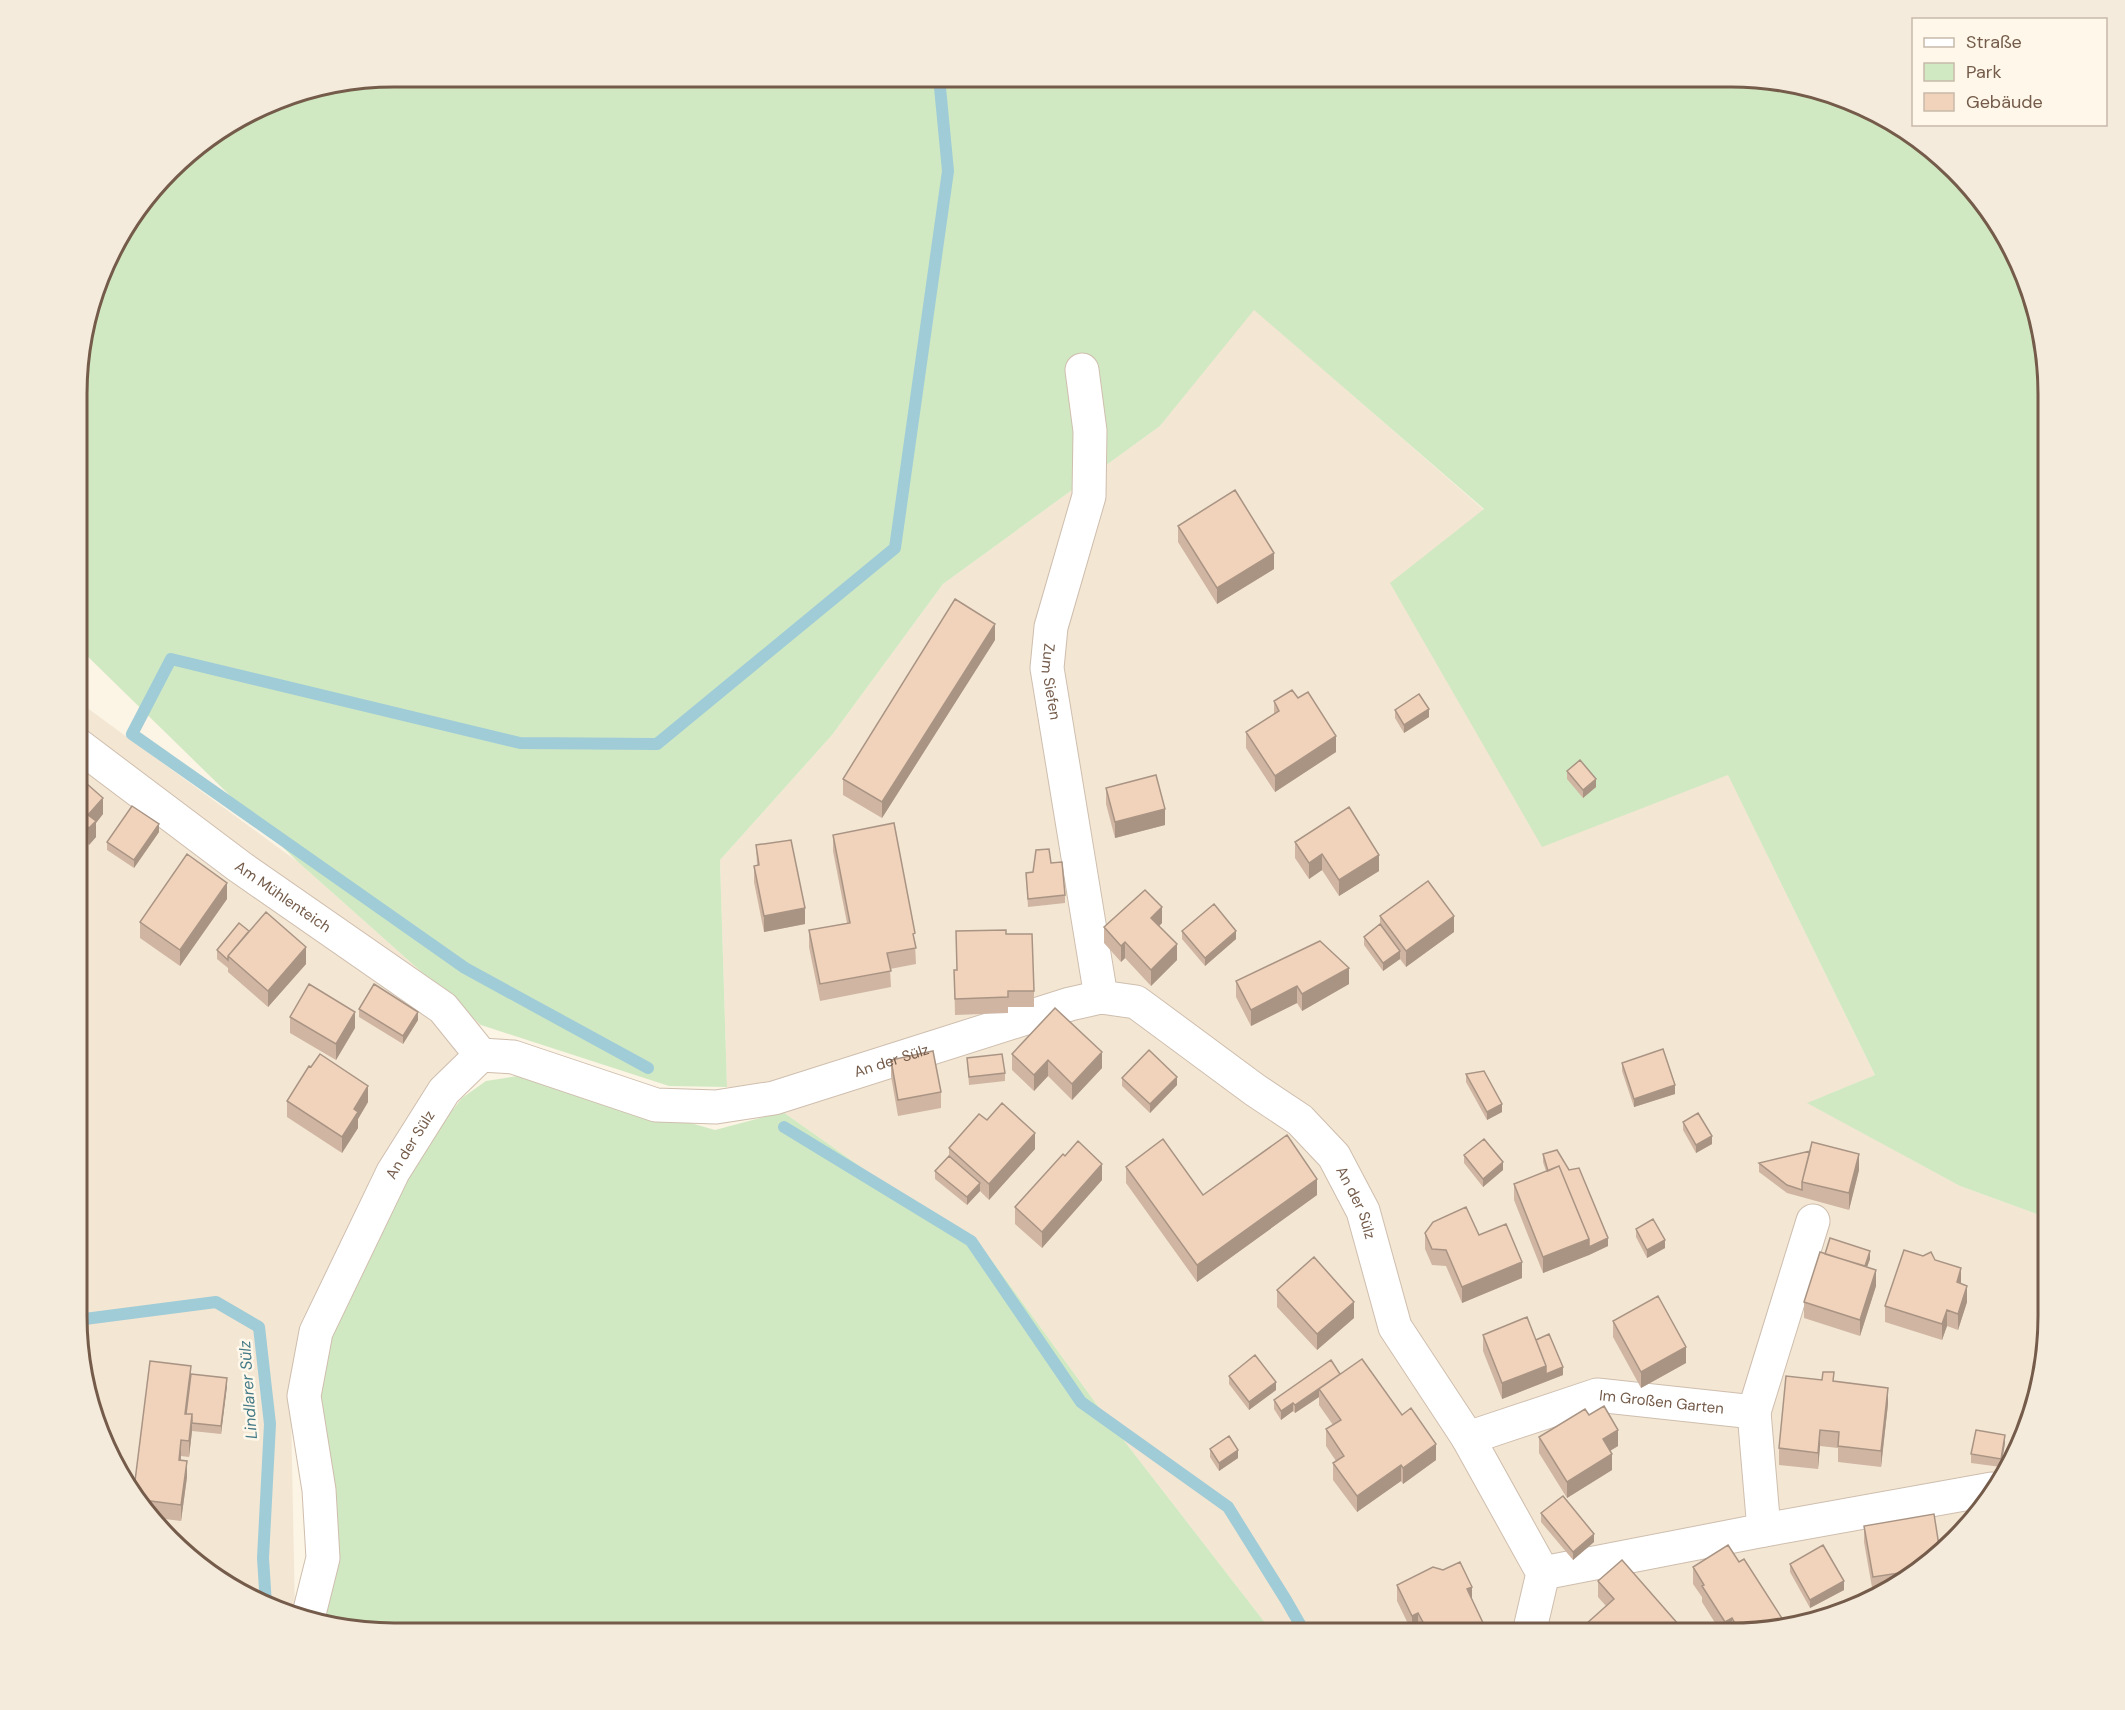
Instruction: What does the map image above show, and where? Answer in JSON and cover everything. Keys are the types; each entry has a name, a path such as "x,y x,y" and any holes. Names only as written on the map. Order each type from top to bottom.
{"street":[{"name":"Zum Siefen","path":"1082,370 1090,431 1089,496 1051,627 1047,668 1101,997"},
{"name":"Am Mühlenteich","path":"87,752 240,867 443,1008 481,1055"},
{"name":"An der Sülz","path":"309,1611 323,1558 319,1490 304,1396 316,1332 393,1172 444,1091 481,1055 513,1057 656,1105 716,1107 774,1098 1070,1004 1101,997 1136,1002 1255,1090 1300,1120 1334,1156 1363,1211 1395,1327 1468,1438 1543,1573"},
{"path":"1764,1530 1754,1412 1813,1221"},
{"name":"Im Großen Garten","path":"1468,1438 1597,1395 1754,1412"},
{"path":"1531,1623 1543,1573 1983,1491"}],"shaded area":[{"path":"1254,309 1484,510 1728,774 1875,1075 1808,1103 1960,1186 2038,1214 2037,1336 2032,1376 2022,1415 1997,1469 1975,1503 1948,1533 1918,1560 1884,1582 1830,1607 1791,1617 1751,1622 1265,1623 1108,1420 990,1258 783,1112 749,1092 727,1087 720,860 832,735 943,584 1160,426"},
{"path":"87,708 298,862 481,1025 439,1086 291,1411 295,1607 241,1582 207,1560 177,1533 150,1503 128,1469 110,1433 97,1395 90,1356 87,1316"}],"green space":[{"path":"394,87 1731,87 1771,90 1810,97 1848,110 1884,128 1918,150 1948,177 1975,207 1997,241 2022,295 2032,334 2038,394 2038,1214 1960,1186 1807,1103 1875,1075 1728,775 1542,847 1390,583 1484,509 1254,310 1160,426 943,584 832,735 720,860 727,1087 669,1086 481,1025 298,862 87,656 87,394 93,334 103,295 128,241 150,207 177,177 207,150 241,128 295,103 334,93"},
{"path":"524,1075 715,1130 783,1112 990,1258 1108,1420 1265,1623 394,1623 354,1620 318,1614 314,1398 321,1334 400,1177 462,1098 486,1081"}],"building":[{"path":"1235,490 1274,553 1217,588 1178,526"},
{"path":"955,599 995,624 882,802 843,779"},
{"path":"1292,690 1298,698 1308,692 1336,736 1275,776 1246,732 1279,711 1274,701"},
{"path":"1419,694 1429,709 1404,725 1395,710"},
{"path":"1580,760 1596,779 1583,790 1567,771"},
{"path":"1156,775 1165,809 1115,822 1106,788"},
{"path":"87,784 103,798 88,815 96,821 89,828 87,826"},
{"path":"132,806 159,824 134,860 107,842"},
{"path":"1349,807 1379,855 1339,880 1322,854 1309,863 1295,842"},
{"path":"894,823 916,948 887,953 891,971 820,984 809,930 850,923 833,835"},
{"path":"791,840 805,908 764,916 754,866 759,865 756,845"},
{"path":"1049,849 1051,863 1062,862 1065,895 1028,899 1026,873 1033,872 1036,850"},
{"path":"187,854 227,883 180,950 140,922"},
{"path":"1428,881 1454,916 1406,951 1380,916"},
{"path":"1145,890 1162,907 1151,918 1177,944 1151,970 1125,942 1121,946 1104,927"},
{"path":"1214,904 1236,931 1205,958 1182,931"},
{"path":"266,912 306,947 268,991 228,956"},
{"path":"239,923 249,931 228,956 228,960 217,950"},
{"path":"1380,924 1400,951 1383,963 1364,937"},
{"path":"1006,930 1006,934 1032,934 1034,991 1008,991 1008,997 955,999 956,931"},
{"path":"1320,941 1349,968 1302,994 1297,986 1251,1010 1236,981"},
{"path":"309,984 355,1012 336,1044 290,1017"},
{"path":"374,984 418,1012 403,1036 359,1009"},
{"path":"1055,1008 1102,1052 1072,1084 1048,1060 1034,1075 1012,1054"},
{"path":"1663,1049 1675,1085 1634,1099 1622,1063"},
{"path":"1149,1050 1177,1077 1150,1104 1122,1078"},
{"path":"933,1051 941,1092 898,1100 891,1060"},
{"path":"320,1054 368,1086 354,1109 358,1112 342,1137 287,1101 309,1066 311,1067"},
{"path":"1002,1054 1005,1073 969,1077 967,1058"},
{"path":"1484,1071 1502,1104 1487,1112 1466,1074"},
{"path":"1002,1103 1035,1133 989,1184 949,1148 979,1114 987,1120"},
{"path":"1698,1113 1712,1136 1696,1145 1683,1122"},
{"path":"1287,1135 1317,1179 1197,1265 1126,1167 1163,1139 1203,1195"},
{"path":"1484,1139 1503,1162 1483,1179 1464,1155"},
{"path":"1078,1141 1102,1164 1042,1232 1015,1207 1063,1154 1065,1156"},
{"path":"1812,1142 1859,1154 1849,1193 1802,1182"},
{"path":"1557,1150 1569,1170 1579,1168 1608,1238 1589,1247 1589,1239 1559,1166 1548,1171 1543,1154"},
{"path":"1810,1151 1802,1190 1787,1185 1759,1163"},
{"path":"949,1156 980,1183 967,1197 935,1171"},
{"path":"1559,1166 1589,1239 1543,1257 1514,1184"},
{"path":"1466,1207 1479,1235 1506,1224 1522,1262 1462,1287 1446,1250 1432,1249 1425,1233 1433,1222"},
{"path":"1653,1219 1665,1240 1647,1250 1636,1229"},
{"path":"1830,1238 1870,1251 1865,1266 1825,1254"},
{"path":"1904,1250 1923,1256 1931,1252 1935,1260 1961,1268 1957,1282 1967,1286 1958,1314 1947,1310 1942,1324 1885,1306"},
{"path":"1820,1252 1876,1270 1860,1320 1804,1302"},
{"path":"1314,1257 1354,1302 1317,1334 1277,1290"},
{"path":"1658,1296 1686,1347 1641,1372 1613,1321"},
{"path":"1527,1317 1546,1366 1502,1383 1483,1335"},
{"path":"1549,1334 1563,1367 1546,1374 1546,1366 1536,1340"},
{"path":"1255,1355 1276,1382 1249,1402 1229,1376"},
{"path":"1362,1359 1402,1415 1411,1408 1436,1444 1403,1468 1401,1465 1357,1496 1333,1463 1344,1456 1326,1429 1341,1420 1319,1389"},
{"path":"1331,1360 1340,1374 1295,1405 1293,1403 1281,1411 1274,1400"},
{"path":"150,1361 191,1366 185,1414 192,1414 189,1441 181,1440 179,1460 187,1461 181,1505 149,1501 135,1480"},
{"path":"1823,1372 1834,1372 1833,1381 1888,1388 1881,1451 1838,1446 1839,1432 1820,1430 1818,1453 1779,1448 1786,1376 1822,1380"},
{"path":"191,1374 227,1378 221,1426 192,1423 192,1414 186,1414"},
{"path":"1604,1406 1618,1430 1603,1439 1612,1454 1567,1482 1539,1437 1585,1409 1589,1415"},
{"path":"1976,1430 2005,1435 2001,1459 1971,1454"},
{"path":"1229,1436 1238,1450 1219,1463 1210,1449"},
{"path":"1563,1496 1594,1534 1573,1552 1541,1513"},
{"path":"1934,1514 1938,1542 1918,1560 1897,1573 1873,1577 1864,1526"},
{"path":"1728,1545 1739,1562 1744,1559 1782,1618 1735,1623 1732,1618 1725,1622 1693,1567"},
{"path":"1823,1545 1844,1581 1810,1600 1790,1564"},
{"path":"1622,1560 1677,1623 1587,1623 1614,1599 1598,1581"},
{"path":"1460,1562 1472,1587 1467,1589 1483,1623 1424,1623 1418,1613 1412,1616 1397,1585 1433,1567 1443,1570"}],"waterway":[{"path":"648,1068 465,968 132,734 171,659 520,743 657,744 895,548 948,171 940,87"},
{"path":"784,1127 971,1241 1081,1402 1228,1507 1299,1623"},
{"name":"Lindlarer Sülz","path":"87,1319 216,1302 259,1327 270,1424 263,1558 265,1594"}]}
